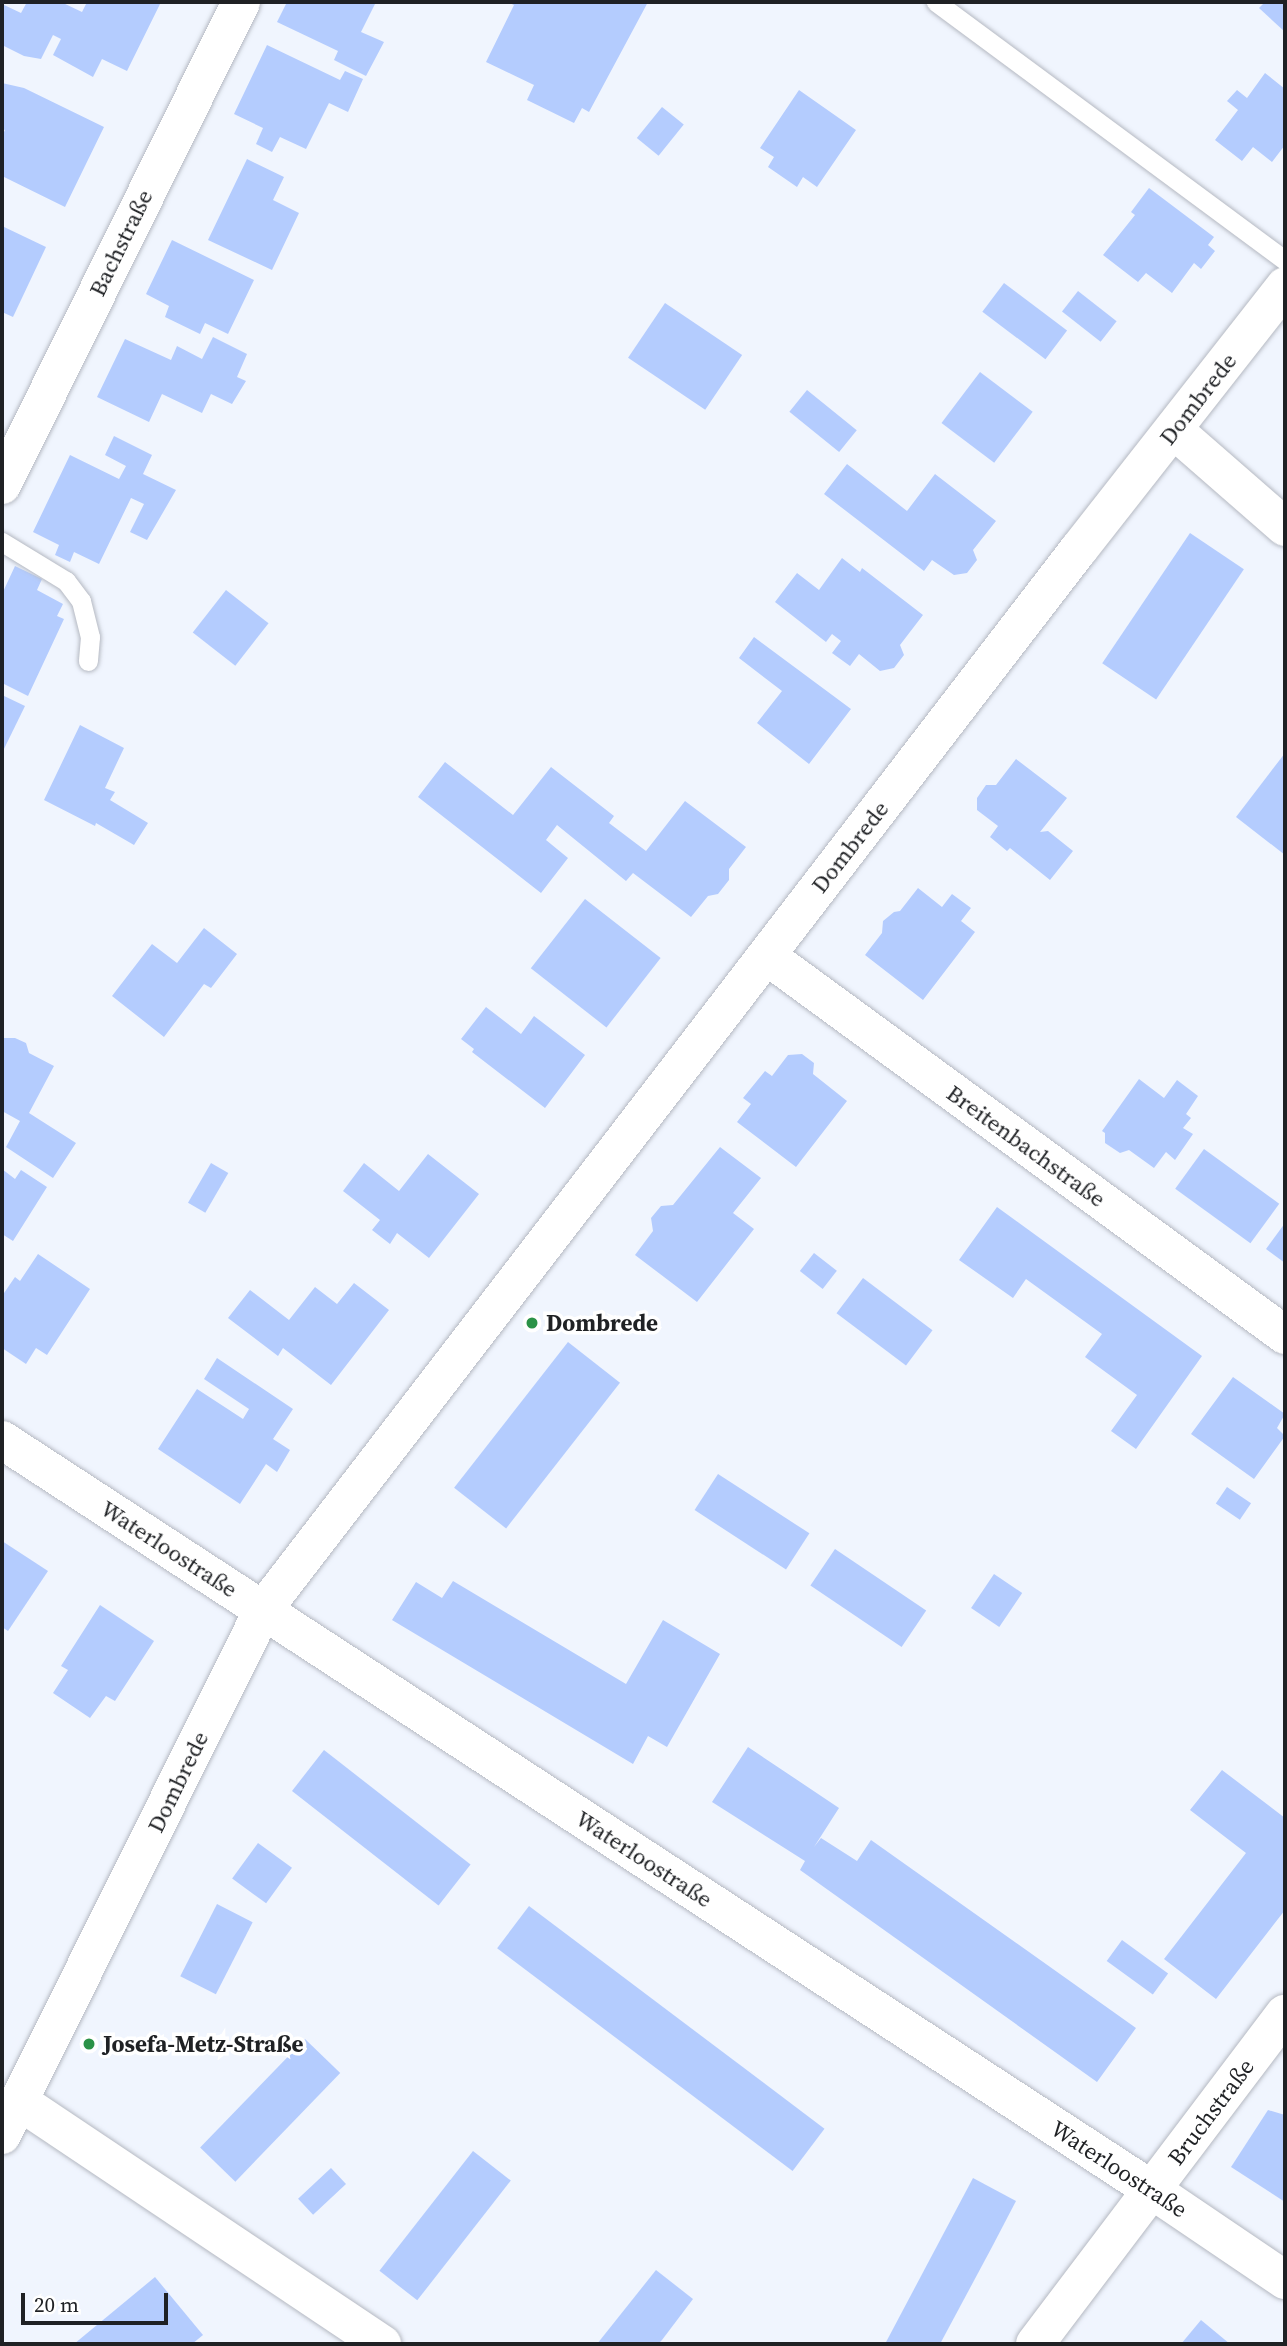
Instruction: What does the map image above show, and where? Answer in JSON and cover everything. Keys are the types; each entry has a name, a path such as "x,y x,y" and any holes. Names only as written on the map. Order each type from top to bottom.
{"street":[{"name":"Bachstraße","path":"2,485 241,2"},
{"name":"Dombrede","path":"2,2135 263,1610 1285,286"},
{"path":"1175,431 1285,527"},
{"name":"Breitenbachstraße","path":"767,956 1285,1335"},
{"name":"Waterloostraße","path":"2,1440 1152,2190 1285,2280"},
{"name":"Bruchstraße","path":"1035,2344 1285,2014"},
{"path":"19,2101 382,2344"}],"lane":[{"path":"936,2 1285,260"},
{"path":"2,542 66,580 81,601 90,637 88,661"}],"building":[{"path":"27,2 61,2 82,12 87,2 161,2 127,71 102,59 93,77 53,55 61,39 53,35 41,59 24,56 2,45 2,4 21,13"},
{"path":"287,2 376,2 361,32 384,42 366,76 334,60 338,51 277,22"},
{"path":"507,2 648,2 589,112 582,108 574,123 527,100 534,85 486,62 514,5"},
{"path":"1265,2 1285,2 1285,32 1259,8"},
{"path":"267,45 340,80 345,71 363,79 348,112 329,103 306,149 280,137 272,152 256,144 263,128 234,114"},
{"path":"1265,73 1285,89 1285,145 1272,162 1253,147 1242,161 1215,140 1238,110 1227,101 1237,90 1247,98"},
{"path":"2,83 24,88 104,127 65,207 2,176 2,136 5,130 2,129"},
{"path":"799,90 856,130 817,187 803,177 797,187 768,167 774,157 760,148"},
{"path":"662,107 684,125 659,156 637,138"},
{"path":"247,159 284,177 273,200 299,213 272,270 208,240"},
{"path":"1149,188 1214,237 1208,245 1215,251 1201,269 1194,263 1172,293 1146,273 1138,282 1103,255 1135,215 1131,212"},
{"path":"2,226 46,247 13,317 2,312"},
{"path":"172,240 254,280 228,334 205,323 200,334 165,317 169,306 146,294"},
{"path":"1004,283 1067,331 1045,359 982,312"},
{"path":"1078,291 1117,321 1101,342 1062,311"},
{"path":"665,303 742,355 705,410 628,358"},
{"path":"213,337 247,354 237,377 246,381 232,404 211,394 202,413 162,394 149,422 97,397 125,339 171,360 177,346 202,359"},
{"path":"980,372 1033,412 994,463 941,423"},
{"path":"807,390 857,430 839,452 789,412"},
{"path":"114,436 152,455 143,474 176,490 147,540 130,532 144,504 131,498 99,564 74,552 70,562 55,555 59,545 33,532 70,455 119,479 126,466 105,455"},
{"path":"847,464 907,511 935,474 996,521 973,550 977,560 967,573 954,575 932,560 924,571 824,494"},
{"path":"1190,533 1244,569 1156,700 1102,663"},
{"path":"842,558 860,572 862,568 923,615 900,645 904,655 894,668 880,671 859,654 850,666 832,653 841,641 832,634 826,642 775,602 797,573 819,590"},
{"path":"15,566 42,579 37,590 63,604 57,616 64,619 28,696 2,683 2,594"},
{"path":"226,590 269,623 235,666 193,633"},
{"path":"754,637 851,709 809,764 757,723 782,691 739,658"},
{"path":"2,695 25,706 2,753"},
{"path":"80,725 124,748 105,788 115,792 110,800 148,823 134,845 96,823 95,826 44,800"},
{"path":"1285,753 1285,855 1236,817"},
{"path":"1016,759 1067,798 1040,832 1048,831 1073,851 1050,880 1010,848 1007,851 990,837 998,826 977,810 977,798 986,785 996,785"},
{"path":"445,762 513,815 551,767 614,816 609,823 646,851 685,801 746,847 729,869 729,880 718,894 708,896 691,917 633,873 626,881 557,825 546,840 568,858 541,893 418,797"},
{"path":"918,888 942,907 952,894 971,908 961,921 975,932 923,1000 865,955 882,933 883,921 894,912 900,911"},
{"path":"585,899 661,958 606,1027 531,968"},
{"path":"204,928 237,954 211,988 204,984 164,1037 112,996 152,944 177,963"},
{"path":"486,1007 521,1034 534,1016 585,1055 545,1108 472,1052 474,1049 461,1039"},
{"path":"2,1038 15,1038 26,1043 29,1053 54,1066 29,1113 76,1143 53,1178 6,1147 20,1121 2,1111"},
{"path":"802,1054 814,1063 813,1074 847,1101 796,1167 737,1122 751,1104 743,1098 765,1071 772,1076 788,1055"},
{"path":"1139,1079 1164,1098 1177,1080 1198,1096 1186,1114 1191,1118 1183,1128 1193,1134 1175,1160 1166,1152 1154,1168 1129,1150 1120,1153 1105,1143 1105,1133 1102,1131"},
{"path":"720,1147 761,1178 733,1213 754,1229 697,1302 635,1255 653,1231 651,1218 661,1206 673,1205"},
{"path":"1204,1149 1279,1204 1250,1243 1175,1189"},
{"path":"428,1154 479,1194 429,1258 397,1233 390,1244 372,1230 380,1220 343,1191 364,1163 399,1191"},
{"path":"211,1163 228,1173 205,1213 188,1203"},
{"path":"2,1169 15,1179 21,1170 47,1187 13,1241 2,1234"},
{"path":"997,1207 1202,1356 1136,1449 1111,1431 1137,1395 1085,1357 1102,1334 1026,1279 1013,1298 959,1260"},
{"path":"1285,1223 1285,1263 1266,1249"},
{"path":"814,1253 837,1271 823,1289 800,1271"},
{"path":"38,1254 90,1289 47,1355 36,1348 26,1364 2,1348 2,1296 15,1277 20,1281"},
{"path":"863,1278 932,1330 906,1365 837,1313"},
{"path":"354,1283 389,1310 331,1385 283,1348 278,1356 228,1318 250,1290 289,1320 315,1287 337,1304"},
{"path":"568,1342 620,1383 506,1528 454,1488"},
{"path":"217,1358 293,1409 273,1439 290,1450 277,1472 266,1464 240,1504 158,1449 197,1389 243,1419 249,1409 204,1379"},
{"path":"1233,1377 1285,1414 1277,1428 1285,1436 1254,1479 1191,1434"},
{"path":"718,1474 809,1533 786,1569 695,1510"},
{"path":"1227,1487 1251,1503 1240,1520 1216,1504"},
{"path":"2,1541 48,1571 8,1631 2,1627"},
{"path":"835,1549 926,1611 902,1647 810,1585"},
{"path":"994,1574 1022,1593 999,1627 971,1608"},
{"path":"453,1581 626,1684 663,1620 720,1654 667,1747 648,1736 633,1764 392,1620 416,1582 442,1598"},
{"path":"100,1605 154,1641 115,1701 106,1696 90,1718 53,1693 68,1670 61,1666"},
{"path":"748,1747 839,1808 814,1847 821,1838 857,1861 871,1840 1136,2028 1097,2082 800,1870 805,1861 712,1802"},
{"path":"324,1750 471,1865 439,1905 292,1791"},
{"path":"1222,1770 1285,1818 1285,1910 1216,1999 1164,1959 1246,1853 1190,1810"},
{"path":"258,1843 292,1868 266,1903 232,1879"},
{"path":"217,1904 253,1922 216,1994 180,1976"},
{"path":"529,1906 824,2129 793,2171 497,1948"},
{"path":"1122,1940 1168,1974 1153,1995 1107,1961"},
{"path":"305,2039 340,2073 235,2182 200,2148"},
{"path":"1268,2110 1285,2115 1285,2202 1231,2167"},
{"path":"473,2151 511,2181 417,2300 379,2271"},
{"path":"331,2168 346,2184 313,2215 298,2199"},
{"path":"973,2178 1016,2201 992,2247 940,2344 885,2344"},
{"path":"656,2270 693,2299 662,2340 658,2344 597,2344"},
{"path":"155,2277 203,2335 192,2344 74,2344"},
{"path":"1201,2320 1230,2344 1181,2344"}],"place":[{"name":"Dombrede","path":"532,1323"},
{"name":"Josefa-Metz-Straße","path":"89,2044"}]}
